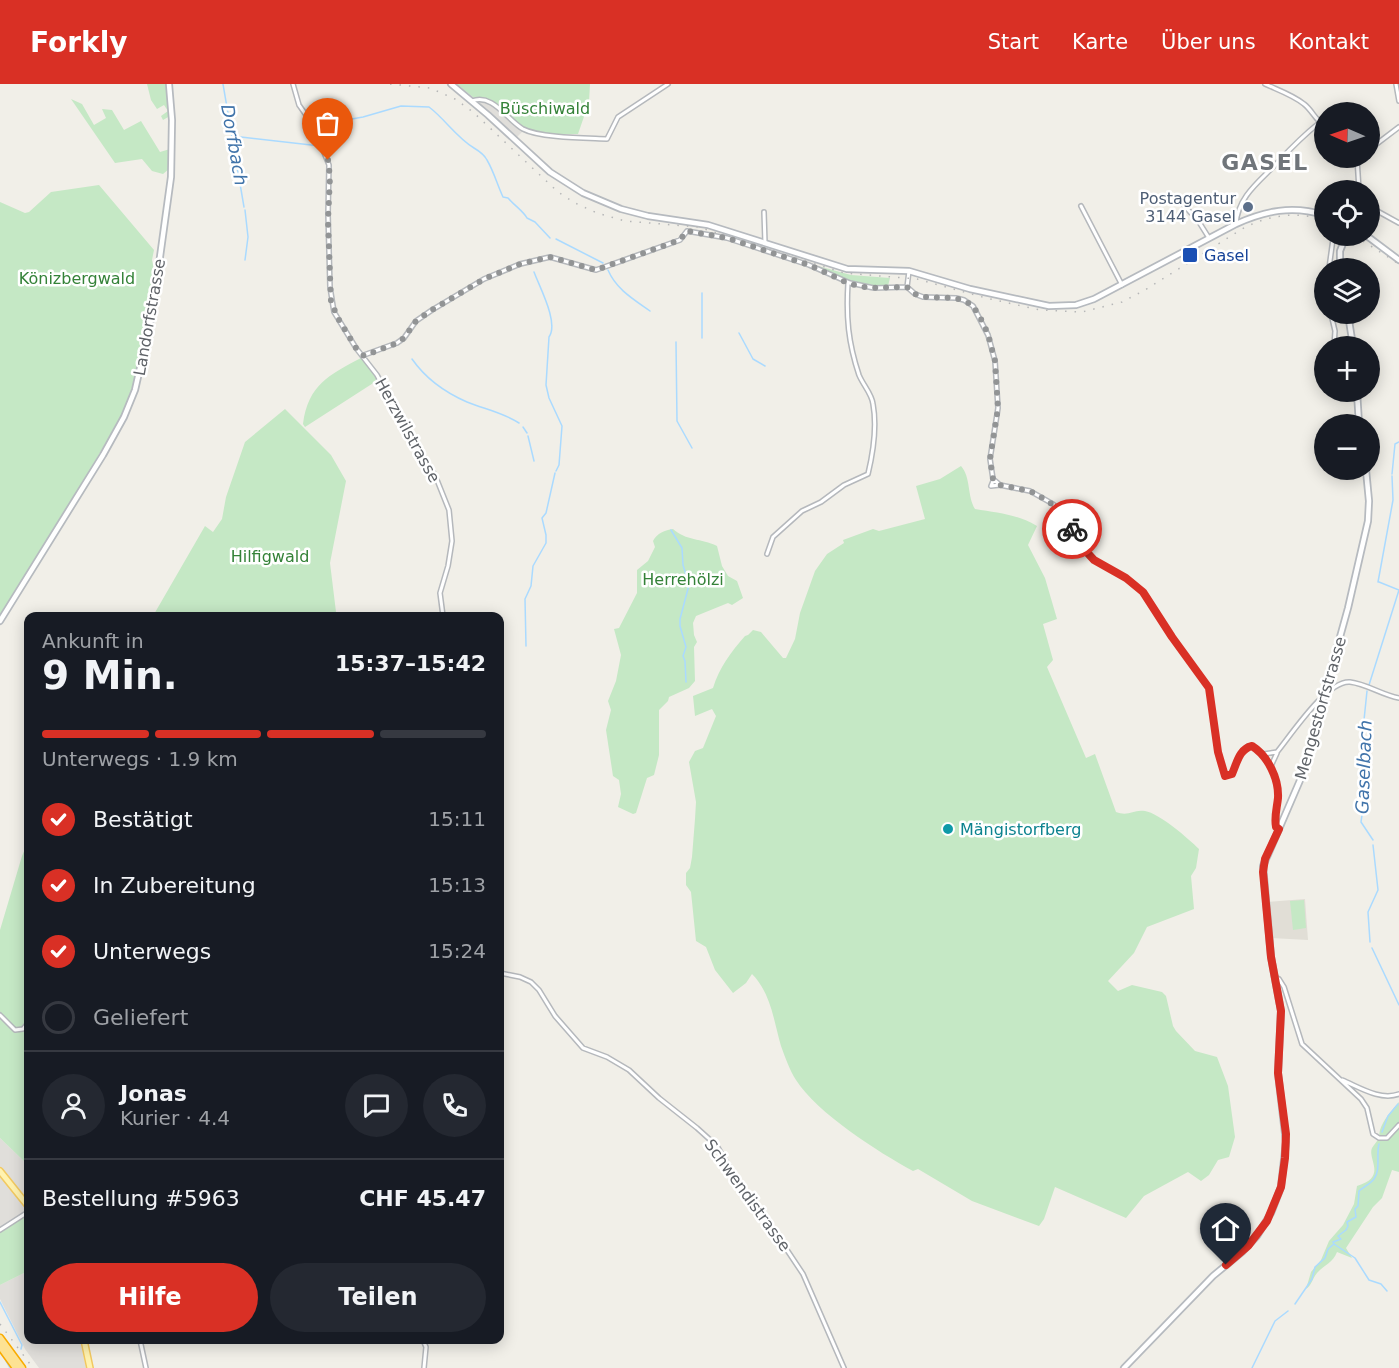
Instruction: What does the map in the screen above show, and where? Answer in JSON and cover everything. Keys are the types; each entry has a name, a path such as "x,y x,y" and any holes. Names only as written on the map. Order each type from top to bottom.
{"highway":[{"path":"0,1338 22,1368"},
{"path":"0,1346 16,1368"}],"main road":[{"path":"0,1171 24,1201"},
{"path":"85,1344 90,1368"}],"street":[{"name":"Landorfstrasse","path":"0,621 103,455 124,417 135,390 152,315 171,177 172,120 169,84"},
{"name":"Herzwilstrasse","path":"293,84 299,105 313,125 329,165 328,221 330,291 333,309 356,348 377,375 435,475 449,510 452,541 440,593 442,612"},
{"path":"451,84 543,166 567,184 596,199 635,213 703,224 847,269 909,271 970,289 1055,306 1082,304 1236,224 1258,215 1283,210 1314,213"},
{"path":"472,101 484,100 499,108 526,131 545,135 607,139 618,117 668,84"},
{"path":"1265,84 1302,103 1314,113"},
{"path":"1396,84 1399,100"},
{"path":"1236,224 1239,208 1250,190 1297,140 1314,127"},
{"path":"1380,141 1399,127"},
{"path":"1182,203 1199,222 1209,238"},
{"path":"1081,206 1122,285"},
{"path":"764,212 765,243"},
{"path":"1380,213 1399,223"},
{"path":"364,356 397,343 404,338 416,321 432,310 484,279 512,267 545,257 596,270 680,240 687,231 727,238 809,265 848,283 869,288 907,287 915,294 930,298 963,300 974,308 982,322 992,348 996,370 998,415 990,462 993,479 991,486 1000,485 1030,491 1053,504 1063,514 1090,556 1126,578 1143,592 1209,688 1218,752 1225,776 1232,774 1246,747 1253,746 1263,754 1271,766 1278,794 1275,818 1276,827 1279,829"},
{"path":"1380,246 1399,260"},
{"path":"907,287 909,271"},
{"path":"767,554 773,537 802,511 821,502 844,485 868,474 874,429 874,406 860,378 848,334 846,320 848,283"},
{"name":"Mengestorfstrasse","path":"1124,1368 1213,1276 1252,1242 1267,1221 1283,1177 1286,1142 1278,1073 1281,1011 1263,872 1265,859 1301,778 1348,608 1368,521 1370,501 1367,480"},
{"path":"1271,766 1277,752 1324,693 1341,683 1350,682 1399,699"},
{"path":"1263,754 1277,752"},
{"name":"Schwendistrasse","path":"504,974 531,982 539,990 555,1016 586,1050 607,1057 629,1070 717,1146 749,1200 774,1231 803,1274 844,1368"},
{"path":"1275,977 1284,987 1302,1044 1365,1105 1371,1130 1377,1137 1387,1138 1399,1125"},
{"path":"0,1015 15,1030 24,1028"},
{"path":"1340,1080 1380,1096 1390,1097 1399,1094"},
{"path":"0,1230 24,1215"},
{"path":"141,1344 146,1368"},
{"path":"424,1368 425,1344"}],"shaded area":[{"path":"477,101 483,101 498,108 519,127 525,129 517,137"},
{"path":"1305,899 1308,940 1271,938 1268,902"},
{"path":"0,1138 24,1161 24,1215 0,1228"},
{"path":"24,1273 24,1344 81,1344 86,1368 39,1368 25,1349 0,1299 0,1285"}],"green space":[{"path":"147,84 167,84 170,116 163,120 161,116 168,111 164,105 157,109 151,100"},
{"name":"Büschiwald","path":"457,84 590,84 589,102 578,134 545,134 526,129 489,100 474,98"},
{"path":"71,99 82,104 94,125 106,118 102,109 112,110 124,130 141,121 160,152 170,149 169,169 163,174 152,171 142,159 115,163"},
{"name":"Könizbergwald","path":"99,185 154,250 152,260 155,275 146,338 136,377 122,414 81,486 0,615 0,202 25,213 51,192"},
{"path":"818,266 851,275 890,278 888,286 860,283 833,276"},
{"path":"361,358 371,368 370,370 373,370 378,380 305,427 303,424 306,411 315,390 330,376"},
{"name":"Hilfigwald","path":"285,409 331,455 346,481 330,563 336,612 155,612 205,526 213,532 222,519 226,497 245,442"},
{"path":"961,466 975,509 1015,516 1037,526 1028,545 1045,578 1057,619 1043,624 1053,660 1047,667 1086,758 1095,754 1116,812 1124,814 1145,811 1158,816 1199,849 1196,868 1191,876 1194,909 1147,927 1134,953 1108,981 1118,991 1132,985 1162,992 1166,996 1176,1031 1195,1051 1217,1057 1228,1086 1235,1137 1229,1157 1218,1160 1209,1175 1201,1181 1188,1172 1144,1196 1126,1218 1055,1187 1044,1219 1039,1226 972,1201 918,1169 913,1171 883,1153 833,1118 806,1093 796,1080 781,1046 768,999 752,974 746,983 733,993 715,970 706,947 696,941 691,892 686,885 686,873 690,868 692,857 696,802 689,762 695,751 703,748 716,716 712,709 695,716 693,696 713,688 730,654 753,630 761,632 783,658 786,658 795,639 800,613 815,571 827,554 844,543 843,540 873,529 879,531 925,519 916,486 940,479"},
{"name":"Herrehölzi","path":"673,529 688,538 717,546 722,566 728,576 737,581 743,598 732,605 728,603 696,616 693,623 697,642 694,647 695,681 689,688 669,697 659,710 659,755 654,775 647,778 636,813 633,814 618,807 621,794 619,780 613,776 606,730 611,710 608,701 616,681 621,655 614,629 619,628 637,593 637,570 648,561 655,547 653,541 661,532"},
{"path":"24,851 24,1161 0,1138 0,930"},
{"path":"1304,900 1306,928 1293,930 1290,901"},
{"path":"1399,1102 1399,1172 1392,1170 1382,1198 1373,1207 1346,1248 1352,1258 1337,1252 1331,1261 1317,1273 1306,1289 1311,1272 1321,1260 1329,1241 1343,1225 1354,1204 1357,1186 1372,1178 1374,1168 1372,1148 1380,1136 1383,1123"},
{"path":"24,1217 24,1273 0,1285 0,1231"}],"waterway":[{"name":"Dorfbach","path":"223,84 244,207"},
{"path":"324,144 318,125 363,117 401,106 429,107 462,139 483,154 492,169 503,197 508,198 550,238"},
{"path":"241,137 320,146"},
{"name":"Dorfbach","path":"245,210 248,237 245,260"},
{"path":"556,239 603,263"},
{"path":"608,270 620,288 650,311"},
{"path":"534,272 548,305 552,323 546,385 549,398 562,426 559,465 556,471"},
{"path":"702,293 702,338"},
{"path":"739,333 753,359 765,366"},
{"path":"676,342 677,421 692,448"},
{"path":"412,359 429,379 451,394 519,423"},
{"path":"523,427 527,433"},
{"path":"528,436 534,461"},
{"name":"Gaselbach","path":"1392,474 1395,444 1399,442"},
{"path":"526,646 525,599 531,586 533,566 546,543 542,518 546,513 555,473"},
{"name":"Gaselbach","path":"1378,582 1393,500 1392,476"},
{"path":"671,530 682,548 683,565 689,585 680,619 686,647 683,656 686,682"},
{"name":"Gaselbach","path":"1369,685 1399,590 1379,582"},
{"name":"Gaselbach","path":"1367,691 1364,720 1365,794 1361,822 1373,840"},
{"name":"Gaselbach","path":"1370,942 1368,912 1378,890 1373,845"},
{"name":"Gaselbach","path":"1372,948 1399,1005"},
{"path":"1382,1132 1388,1116 1398,1104"},
{"path":"1295,1304 1312,1279 1315,1267 1325,1258 1333,1242 1341,1239 1338,1236 1346,1230 1347,1222 1356,1217 1355,1209 1358,1206 1359,1191 1376,1175 1379,1144"},
{"path":"1334,1244 1355,1258 1369,1280 1381,1284 1387,1291"},
{"path":"0,1302 22,1345 21,1349"},
{"path":"1252,1368 1275,1321 1288,1311"},
{"path":"6,1361 10,1368"}],"railway":[{"path":"390,84 430,88 455,99 473,112 558,192 597,213 625,221 698,227 844,273 917,279 1040,310 1082,312 1122,302 1252,224 1282,216 1314,217"},
{"path":"1371,246 1399,264"},
{"path":"0,1324 33,1368"}],"way so far":[{"path":"328,160 331,302 334,312 356,348 364,356 397,343 404,338 416,321 432,310 484,279 520,264 550,257 589,270 596,270 680,240 687,231 717,235 809,265 850,284 869,288 907,287 923,297 956,298 971,304 988,334 995,361 998,408 990,459 993,479 1000,485 1030,491 1048,501 1058,508 1072,529"}],"place":[{"name":"Postagentur 3144 Gasel","path":"1248,207"},
{"name":"Gasel","path":"1190,255"},
{"name":"Mängistorfberg","path":"948,829"}],"district":[{"name":"GASEL","path":"1265,162"}],"route":[{"path":"1072,529 1083,548 1094,560 1126,578 1143,592 1209,688 1212,696 1218,752 1225,776 1232,774 1246,747 1255,747 1271,766 1278,796 1275,818 1276,827 1279,829 1265,859 1263,872 1271,957 1281,1011 1278,1073 1286,1134 1283,1177 1267,1221 1248,1246 1226,1265"}]}
